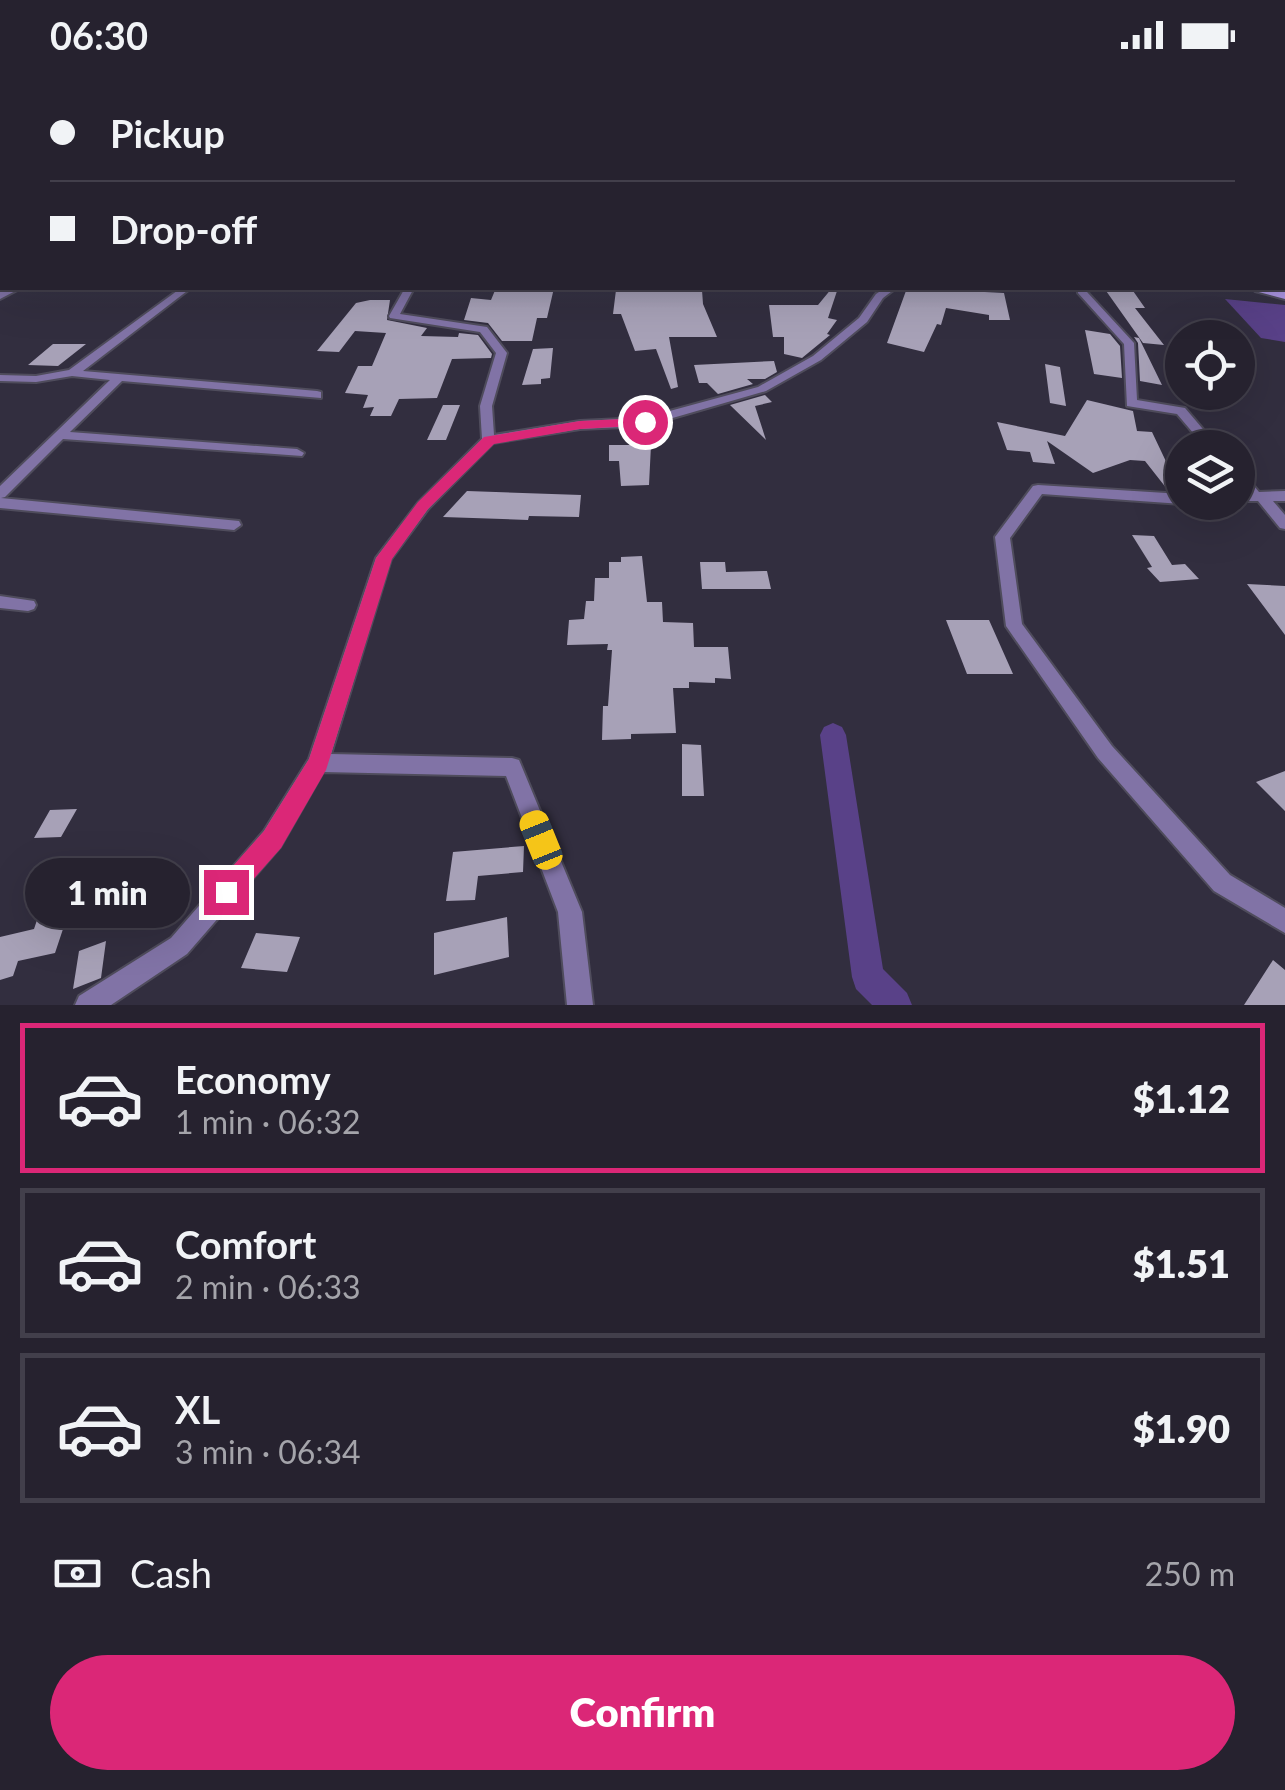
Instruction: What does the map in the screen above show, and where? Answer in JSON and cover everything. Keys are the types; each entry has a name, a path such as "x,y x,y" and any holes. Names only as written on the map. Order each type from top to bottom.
{"street":[{"path":"72,373 183,290"},
{"path":"408,290 394,316 483,329 502,354 484,401 483,420 489,440"},
{"path":"88,1005 179,946 272,840 318,763 384,558 423,506 489,440 580,425 645,422 762,390 817,358 863,320 879,296 888,290"},
{"path":"1086,290 1081,292 1129,342 1131,402 1181,412 1196,430"},
{"path":"0,378 36,379 72,373 317,395"},
{"path":"0,494 120,377"},
{"path":"60,436 297,453"},
{"path":"0,476 17,477"},
{"path":"1165,498 1038,489 1002,537 1014,626 1106,752 1222,883 1285,921"},
{"path":"1255,493 1285,524"},
{"path":"1255,498 1285,496"},
{"path":"0,503 234,525"},
{"path":"0,602 28,605"},
{"path":"318,763 512,767 570,912 580,1005"}],"shaded area":[{"path":"1225,299 1285,305 1285,342 1261,338 1255,332 1255,320 1244,320"}],"building":[{"path":"495,290 554,290 547,318 537,318 532,341 502,341 488,323 464,320 471,298 491,300"},
{"path":"616,290 702,290 703,304 717,337 669,337 678,387 671,389 656,349 635,351 621,314 613,314"},
{"path":"830,290 837,290 828,318 837,320 827,334 830,335 802,358 784,354 784,337 773,337 769,305 818,305"},
{"path":"906,290 1004,293 1010,320 989,320 989,315 946,308 941,325 937,324 924,352 887,343"},
{"path":"1105,290 1132,290 1145,308 1135,308 1164,345 1143,343"},
{"path":"390,300 387,320 427,328 421,336 478,335 491,358 452,359 437,398 399,399 391,416 370,416 374,407 363,408 368,395 345,393 358,366 372,366 386,333 355,331 339,352 317,351 356,303"},
{"path":"1085,330 1110,334 1120,346 1122,378 1094,374"},
{"path":"1134,337 1139,338 1162,385 1140,381 1138,343"},
{"path":"53,344 86,344 58,366 28,365"},
{"path":"553,348 550,378 541,379 541,384 522,385 533,349"},
{"path":"774,361 777,372 765,379 747,379 753,384 718,394 707,383 699,383 694,365"},
{"path":"1045,364 1060,367 1066,406 1050,403"},
{"path":"765,395 772,402 755,406 766,440 730,405"},
{"path":"1087,400 1133,411 1137,431 1152,432 1165,459 1165,486 1145,461 1130,460 1093,473 1047,441 1055,464 1033,462 1030,452 1007,450 997,422 1065,436"},
{"path":"443,405 460,405 446,440 427,440"},
{"path":"609,445 651,445 649,485 621,486 619,461 609,461"},
{"path":"467,491 581,495 579,517 443,517"},
{"path":"1132,535 1154,536 1172,565 1185,564 1199,579 1160,582 1147,568 1152,567"},
{"path":"642,556 647,602 662,602 663,622 693,623 694,647 728,647 731,679 689,682 689,688 673,688 676,733 631,734 631,739 602,740 612,650 607,650 608,644 567,645 569,620 584,619 586,601 594,601 595,578 609,578 609,562"},
{"path":"700,562 725,562 726,572 767,571 771,589 702,589"},
{"path":"1247,584 1285,586 1285,635"},
{"path":"946,620 989,620 1013,674 967,674"},
{"path":"682,744 701,745 704,796 682,796"},
{"path":"1285,771 1285,811 1256,782"},
{"path":"77,809 61,837 34,838 50,810"},
{"path":"524,846 523,872 478,876 475,900 446,901 453,852"},
{"path":"74,896 55,953 18,961 13,976 0,980 0,937 34,929 43,902"},
{"path":"507,917 509,957 434,975 434,933"},
{"path":"256,933 300,937 287,972 241,968"},
{"path":"106,941 101,978 73,989 79,951"},
{"path":"1273,960 1285,970 1285,1005 1244,1005"}],"waterway":[{"path":"833,735 868,977 895,1005"}],"route":[{"path":"226,892 272,840 318,763 384,558 423,506 489,440 580,425 645,422"}]}
